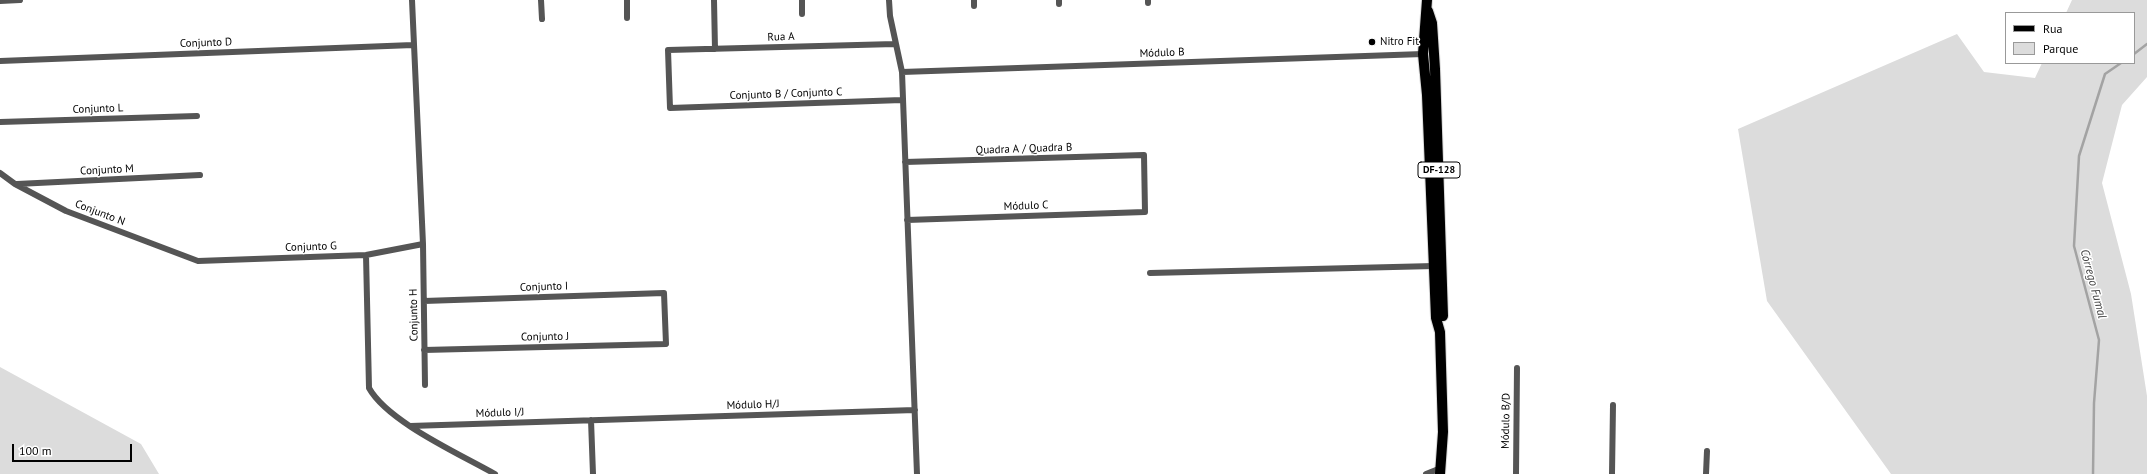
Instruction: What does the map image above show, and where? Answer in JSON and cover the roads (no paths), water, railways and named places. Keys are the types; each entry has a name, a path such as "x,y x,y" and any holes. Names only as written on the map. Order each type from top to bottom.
{"main road":[{"name":"DF-128","path":"1427,4 1433,34 1440,198 1443,318 1440,332 1443,432 1441,471"},
{"name":"DF-128","path":"1427,4 1424,54 1436,318 1440,332"},
{"path":"1433,34 1424,54 1435,69"},
{"path":"1427,95 1436,102"},
{"path":"1432,213 1440,198"}],"street":[{"path":"0,1 20,0"},
{"name":"Conjunto H","path":"412,0 423,244 425,385"},
{"path":"542,0 542,19"},
{"path":"627,0 627,18"},
{"path":"714,0 715,49"},
{"path":"802,0 802,14"},
{"path":"889,0 895,44 902,72 917,474"},
{"name":"Rua A","path":"670,108 668,50 895,44"},
{"name":"Conjunto D","path":"0,61 413,45"},
{"name":"Módulo B","path":"902,72 1424,54"},
{"name":"Conjunto B / Conjunto C","path":"670,108 902,100"},
{"name":"Conjunto L","path":"0,122 197,116"},
{"name":"Quadra A / Quadra B","path":"905,162 1144,155 1146,212"},
{"name":"Conjunto N","path":"0,173 15,184 66,211 198,261"},
{"name":"Conjunto M","path":"15,184 200,175"},
{"name":"Módulo C","path":"907,220 1146,212"},
{"name":"Conjunto G","path":"198,261 366,255 423,244"},
{"path":"366,255 369,388 375,399 410,426 495,474"},
{"path":"1150,273 1434,266"},
{"name":"Conjunto I","path":"424,301 664,293 666,344"},
{"name":"Conjunto J","path":"424,350 666,344"},
{"name":"Módulo B/D","path":"1516,474 1517,368"},
{"path":"1612,474 1613,405"},
{"name":"Módulo H/J","path":"591,420 915,410"},
{"path":"591,420 593,474"},
{"name":"Módulo I/J","path":"410,426 591,420"},
{"path":"1706,474 1707,452"},
{"path":"1426,474 1441,471"}],"waterway":[{"name":"Córrego Fumal","path":"2135,53 2147,44"},
{"name":"Córrego Fumal","path":"2093,474 2094,403 2099,340 2074,246 2079,156 2105,74 2120,64"}],"place":[{"name":"Nitro Fit","path":"1372,42"}]}
